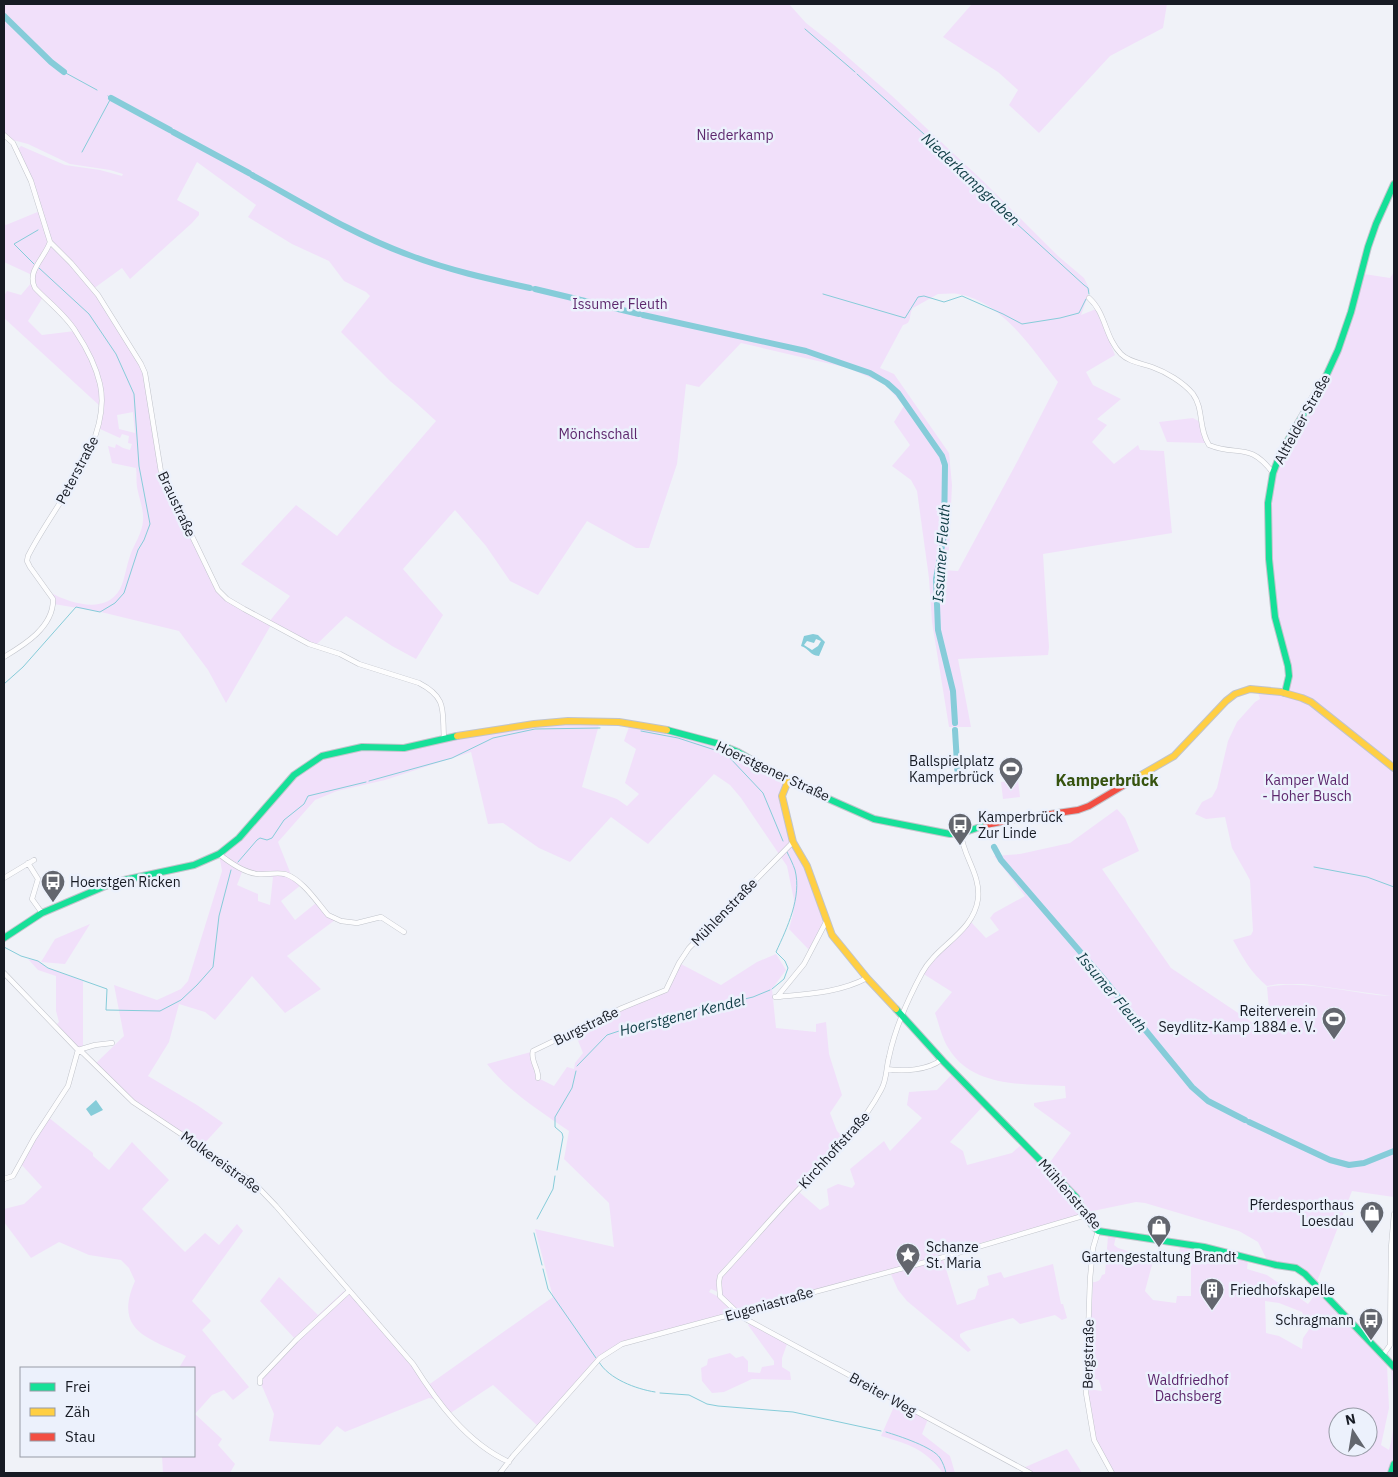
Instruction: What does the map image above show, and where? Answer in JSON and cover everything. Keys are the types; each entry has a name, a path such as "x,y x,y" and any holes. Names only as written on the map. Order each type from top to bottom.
{"main road":[{"name":"Altfelder Straße","path":"1285,693 1288,666 1275,617 1269,550 1268,503 1273,473 1282,452 1327,374 1338,350 1351,312 1370,239 1394,184"},
{"name":"Hoerstgener Straße","path":"4,938 42,913 113,883 194,865 219,854 238,838 294,775 315,760 338,751 362,747 404,748 490,730 534,724 568,721 619,722 666,730 716,743 738,752 788,781 874,819 945,833 961,834 998,822 1090,806 1174,756 1224,703 1237,692 1250,689 1285,693 1311,702 1394,768"},
{"name":"Mühlenstraße","path":"788,781 782,796 793,842 806,866 832,935 867,978 927,1042 941,1060 1070,1191 1098,1230 1204,1247 1280,1266 1296,1268 1305,1274 1394,1367"},
{"path":"1391,1473 1394,1464"}],"street":[{"name":"Braustraße","path":"4,136 13,143 31,181 50,242 98,295 141,364 161,472 218,590 244,610 309,644 340,654 359,664 427,686 442,703 444,739"},
{"name":"Peterstraße","path":"4,657 31,639 52,610 51,594 30,567 27,561 28,556 96,436 101,407 100,383 76,331 35,288 32,282 32,275 50,242"},
{"path":"1089,298 1096,304 1113,344 1123,356 1174,378 1193,394 1199,405 1202,431 1209,445 1247,452 1257,456 1273,473"},
{"name":"Kirchhoffstraße","path":"737,1313 720,1296 720,1276 846,1139 877,1098 885,1084 888,1058 902,1016 922,972 929,962 966,925 976,908 978,898 976,882 962,845 961,834"},
{"name":"Mühlenstraße","path":"666,990 679,963 690,948 793,842"},
{"path":"219,854 248,872 284,874 292,877 300,883 328,915 334,918 357,923 381,917 404,932"},
{"path":"4,878 34,860"},
{"path":"28,863 38,879 32,899 42,913"},
{"path":"826,922 804,964 776,997 812,994 853,984 867,978"},
{"name":"Molkereistraße","path":"4,973 78,1050 133,1102 253,1182 413,1364 432,1394 449,1414 480,1444 509,1462"},
{"name":"Burgstraße","path":"538,1078 538,1072 532,1056 533,1051 622,1008 666,990"},
{"path":"4,1179 13,1176 34,1138 63,1096 72,1076 78,1050 112,1043"},
{"path":"887,1069 920,1068 941,1060"},
{"name":"Eugeniastraße","path":"500,1473 594,1365 606,1353 622,1344 937,1259 1086,1214"},
{"path":"1383,1355 1390,1345 1391,1248 1394,1214"},
{"name":"Bergstraße","path":"1098,1230 1093,1248 1090,1279 1086,1393 1094,1440 1112,1473"},
{"path":"260,1383 260,1378 296,1340 348,1291"},
{"name":"Breiter Weg","path":"737,1313 1030,1473"}],"green space":[{"path":"4,4 789,4 806,23 892,96 983,181 1058,256 1084,278 1090,290 1081,315 1096,309 1115,355 1086,372 1093,385 1121,399 1097,419 1107,425 1092,442 1114,464 1138,445 1140,450 1164,451 1172,533 1043,554 1048,655 958,659 971,727 949,727 932,622 929,578 917,491 911,480 892,466 910,445 894,422 904,406 885,384 848,368 741,343 699,387 686,384 677,464 649,548 636,548 587,521 538,595 510,581 486,546 455,510 403,569 443,615 416,659 346,616 315,646 271,625 226,703 208,670 179,631 101,612 54,604 51,593 77,603 87,604 106,602 114,597 122,585 130,556 141,530 143,513 137,487 136,468 112,463 108,446 115,448 116,444 130,450 132,444 128,443 129,436 122,434 120,438 100,429 101,407 4,318 4,296 7,291 21,295 32,282 32,275 4,262 4,224 6,225 40,211 18,149 21,146 65,165 100,170 122,176 123,174 110,170 70,164 28,144 13,140 4,133","holes":["197,162 256,205 248,217 292,244 329,261 344,281 366,292 370,296 341,332 390,381 436,421 337,536 296,505 241,564 290,596 268,623 217,591 210,580 212,579 159,466 141,364 93,289 122,268 130,279 192,223 199,215 199,212 177,200","938,294 958,294 989,306 1003,317 1027,342 1058,382 958,571 943,570 949,549 952,485 949,453 894,374 880,368 903,325 909,321 913,308","43,297 75,331 42,335 28,321","133,412 135,433 119,429 117,415"]},
{"path":"972,4 1167,4 1163,28 1110,56 1039,133 1009,105 1018,90 998,72 943,37"},
{"name":"Kamper Wald - Hoher Busch","path":"1394,272 1394,1197 1352,1191 1316,1284 1309,1273 1302,1269 1268,1262 1258,1242 1239,1231 1145,1203 1136,1202 1088,1212 1078,1196 1048,1165 1071,1133 1034,1106 1034,1103 1066,1098 1065,1086 1017,1084 1001,1081 972,1071 959,1062 947,1045 935,1013 952,992 922,973 970,921 986,938 999,930 990,918 994,913 1025,896 994,856 1020,854 1070,843 1117,809 1125,818 1139,851 1102,869 1171,968 1262,1029 1271,1031 1267,987 1282,985 1313,986 1391,996 1304,984 1278,984 1267,986 1261,981 1248,965 1233,940 1251,935 1253,931 1250,880 1232,848 1225,817 1206,819 1195,814 1202,802 1212,797 1217,788 1228,741 1237,722 1260,699 1257,689 1285,693 1289,676 1272,594 1271,486 1283,453 1346,334 1364,274 1390,278"},
{"path":"1193,418 1200,422 1206,443 1167,442 1159,422"},
{"path":"600,721 582,787 617,799 627,806 639,794 625,783 636,749 624,741 630,724 716,743 788,781 782,796 793,842 807,866 826,922 811,952 789,929 794,900 787,866 741,798 730,785 714,774 648,844 611,817 570,862 539,848 503,823 488,824 471,752 385,780 337,791 315,800 278,842 292,877 301,885 281,901 295,920 316,903 335,920 287,956 321,989 285,1013 252,976 215,1020 205,1012 179,1004 169,1042 148,1076 223,1123 201,1147 133,1102 95,1064 124,1036 114,985 157,1000 181,989 188,981 222,871 219,854 229,846 300,769 338,751 405,746 490,730","holes":["242,872 273,877 270,905 258,901 258,894 237,885"]},
{"name":"Ballspielplatz Kamperbrück","path":"1018,780 1020,797 1003,799 1001,782"},
{"path":"90,924 65,964 41,962 55,939"},
{"path":"776,954 786,970 772,989 776,1028 816,1032 816,1024 826,1022 829,1054 842,1095 830,1113 837,1131 844,1138 720,1272 717,1278 718,1292 711,1289 709,1292 719,1297 731,1310 730,1312 622,1344 606,1353 539,1427 493,1385 449,1414 437,1400 429,1398 345,1432 337,1426 320,1445 269,1441 274,1414 260,1378 296,1340 260,1301 279,1277 318,1315 344,1291 353,1296 413,1364 427,1386 553,1297 535,1229 614,1247 609,1203 564,1159 569,1131 515,1092 487,1064 531,1052 538,1078 554,1086 567,1067 574,1069 575,1063 583,1053 575,1033 584,1027 666,990 679,963 721,985 757,962"},
{"path":"28,959 38,961 48,968 83,981 83,1047 78,1047 56,1025 59,1022 56,1011 56,976 38,970"},
{"path":"954,1072 985,1104 950,1142 963,1151 967,1165 1012,1153 1022,1144 1073,1197 1083,1214 938,1255 937,1259 737,1313 720,1296 720,1276 798,1191 820,1210 829,1205 827,1189 838,1184 852,1188 855,1184 850,1169 884,1141 890,1151 922,1118 907,1105 909,1092 937,1090"},
{"path":"48,1117 93,1153 93,1156 109,1170 132,1142 169,1180 142,1209 185,1252 205,1233 219,1245 237,1224 243,1231 192,1301 211,1321 202,1330 249,1387 233,1400 224,1390 212,1395 195,1414 195,1367 180,1367 186,1356 147,1338 131,1322 128,1311 129,1298 135,1281 129,1268 121,1260 89,1255 59,1242 31,1258 4,1222 4,1209 24,1204 42,1187 20,1163"},
{"name":"Waldfriedhof Dachsberg","path":"1108,1236 1116,1236 1114,1245 1118,1248 1151,1258 1153,1261 1145,1291 1153,1300 1176,1303 1177,1296 1191,1296 1191,1259 1179,1254 1180,1245 1248,1261 1247,1269 1267,1275 1308,1304 1317,1292 1387,1364 1389,1408 1381,1445 1389,1450 1394,1419 1394,1462 1389,1473 1113,1473 1095,1440 1088,1389 1102,1391 1099,1380 1095,1379 1092,1363 1092,1342 1090,1339 1093,1282 1098,1281 1105,1274","holes":["1265,1301 1279,1303 1302,1312 1310,1328 1303,1338 1302,1349 1279,1336 1266,1333"]},
{"path":"943,1259 957,1305 975,1299 978,1289 989,1285 987,1276 1001,1272 1004,1278 1053,1264 1061,1304 1063,1304 1067,1318 1062,1320 1055,1315 1020,1324 1013,1318 966,1331 960,1334 960,1337 971,1350 968,1352 907,1301 898,1290 890,1272"},
{"path":"750,1323 787,1344 782,1358 782,1367 790,1372 791,1380 752,1379 724,1392 712,1393 702,1381 701,1368 707,1365 708,1359 730,1353 736,1358 743,1356 748,1361 748,1372 760,1373 762,1367 774,1365 774,1361 748,1325"},
{"path":"1391,1367 1394,1370 1394,1419"},
{"path":"896,1402 928,1419 922,1434 950,1456 955,1473 943,1473 916,1448 881,1436"},
{"path":"195,1414 222,1439 218,1445 235,1464 230,1473 163,1473 162,1457 195,1457"},
{"path":"1067,1449 1082,1473 1034,1473 1023,1468"}],"water":[{"path":"818,635 825,642 819,656 801,646 804,636","holes":["816,639 821,641 812,650 804,645 807,641 814,643"]},
{"path":"96,1100 103,1110 91,1116 86,1109"}],"waterway":[{"name":"Issumer Fleuth","path":"4,16 51,62 64,72"},
{"name":"Niederkampgraben","path":"805,29 855,72"},
{"name":"Issumer Fleuth","path":"64,72 97,90"},
{"name":"Niederkampgraben","path":"857,74 963,169 1005,213 1088,288 1089,294"},
{"name":"Hoerstgener Kendel","path":"82,152 111,98 108,96"},
{"name":"Issumer Fleuth","path":"111,98 170,130"},
{"name":"Issumer Fleuth","path":"173,132 249,173"},
{"name":"Issumer Fleuth","path":"252,175 329,218 389,247 454,270 530,288"},
{"name":"Hoerstgener Kendel","path":"34,264 14,244 38,230"},
{"name":"Hoerstgener Kendel","path":"4,684 23,667 76,607 100,612 115,603 124,593 138,550 150,524 139,466 134,394 116,354 89,314 39,268"},
{"name":"Issumer Fleuth","path":"535,289 639,314"},
{"path":"823,294 905,318 918,297 924,296 944,302 962,296 1022,324 1079,313 1086,299"},
{"name":"Issumer Fleuth","path":"643,315 806,351 870,373 887,383 898,393 942,456 945,465 944,535 936,579 938,630 953,691 955,723"},
{"name":"Hoerstgener Kendel","path":"369,781 452,758 493,738 535,729 600,728"},
{"name":"Issumer Fleuth","path":"955,730 958,780"},
{"name":"Hoerstgener Kendel","path":"641,731 678,738 718,751 729,757 763,793 783,841"},
{"name":"Hoerstgener Kendel","path":"238,862 257,840 260,838 267,840 272,838 284,820 304,804 308,796 366,782"},
{"name":"Issumer Fleuth","path":"994,847 1001,860 1102,977 1192,1087 1208,1101 1245,1120"},
{"name":"Hoerstgener Kendel","path":"772,989 784,979 788,968 785,961 776,952 785,933 797,891 795,870 787,852"},
{"path":"1314,867 1367,877 1394,887"},
{"name":"Hoerstgener Kendel","path":"4,947 21,956 38,961 48,968 107,989 106,1010 160,1011 181,1000 213,967 219,916 231,870"},
{"name":"Hoerstgener Kendel","path":"577,1066 607,1035 661,1017 753,997 770,990"},
{"name":"Hoerstgener Kendel","path":"557,1170 563,1137 562,1133 555,1127 555,1117 572,1088 576,1071"},
{"name":"Issumer Fleuth","path":"1249,1122 1330,1160 1349,1165 1364,1163 1394,1151"},
{"name":"Hoerstgener Kendel","path":"537,1219 553,1189 555,1176"},
{"name":"Hoerstgener Kendel","path":"534,1233 542,1265"},
{"name":"Hoerstgener Kendel","path":"543,1269 548,1289 596,1358"},
{"name":"Hoerstgener Kendel","path":"599,1362 603,1368 616,1378 655,1392"},
{"name":"Hoerstgener Kendel","path":"660,1393 689,1395 707,1404 718,1406 793,1412 881,1431"},
{"name":"Hoerstgener Kendel","path":"886,1432 915,1442 936,1454 940,1458 946,1473"}],"traffic: fast":[{"path":"1285,693 1289,676 1288,666 1275,617 1269,559 1268,503 1273,473 1281,452 1327,374 1338,350 1351,312 1368,247 1394,184"},
{"path":"667,730 716,743 738,752 788,781 874,819 950,834 962,833 986,825"},
{"path":"4,938 42,913 103,887 124,880 194,865 219,854 239,838 294,775 322,756 362,747 404,748 457,736"},
{"path":"896,1009 943,1061 1076,1197 1092,1225 1098,1231 1204,1247 1276,1265 1296,1268 1305,1274 1394,1367"},
{"path":"1391,1473 1394,1464"}],"traffic: slow":[{"path":"1136,778 1174,756 1226,701 1235,694 1250,689 1281,692 1311,702 1394,768"},
{"path":"457,736 534,724 568,721 619,722 667,730"},
{"path":"788,781 782,796 793,842 807,866 832,935 867,978 896,1009"}],"traffic: jam":[{"path":"986,825 1078,810 1089,806 1136,778"}],"place":[{"name":"Ballspielplatz Kamperbrück","path":"1011,790"},
{"name":"Kamperbrück Zur Linde","path":"960,846"},
{"name":"Hoerstgen Ricken","path":"53,903"},
{"name":"Reiterverein Seydlitz-Kamp 1884 e. V.","path":"1334,1040"},
{"name":"Pferdesporthaus Loesdau","path":"1372,1234"},
{"name":"Gartengestaltung Brandt","path":"1159,1248"},
{"name":"Schanze St. Maria","path":"908,1276"},
{"name":"Friedhofskapelle","path":"1212,1311"},
{"name":"Schragmann","path":"1371,1341"}],"district":[{"name":"Kamperbrück","path":"1107,780"}],"park label":[{"name":"Niederkamp","path":"735,135"},
{"name":"Mönchschall","path":"598,434"}]}
